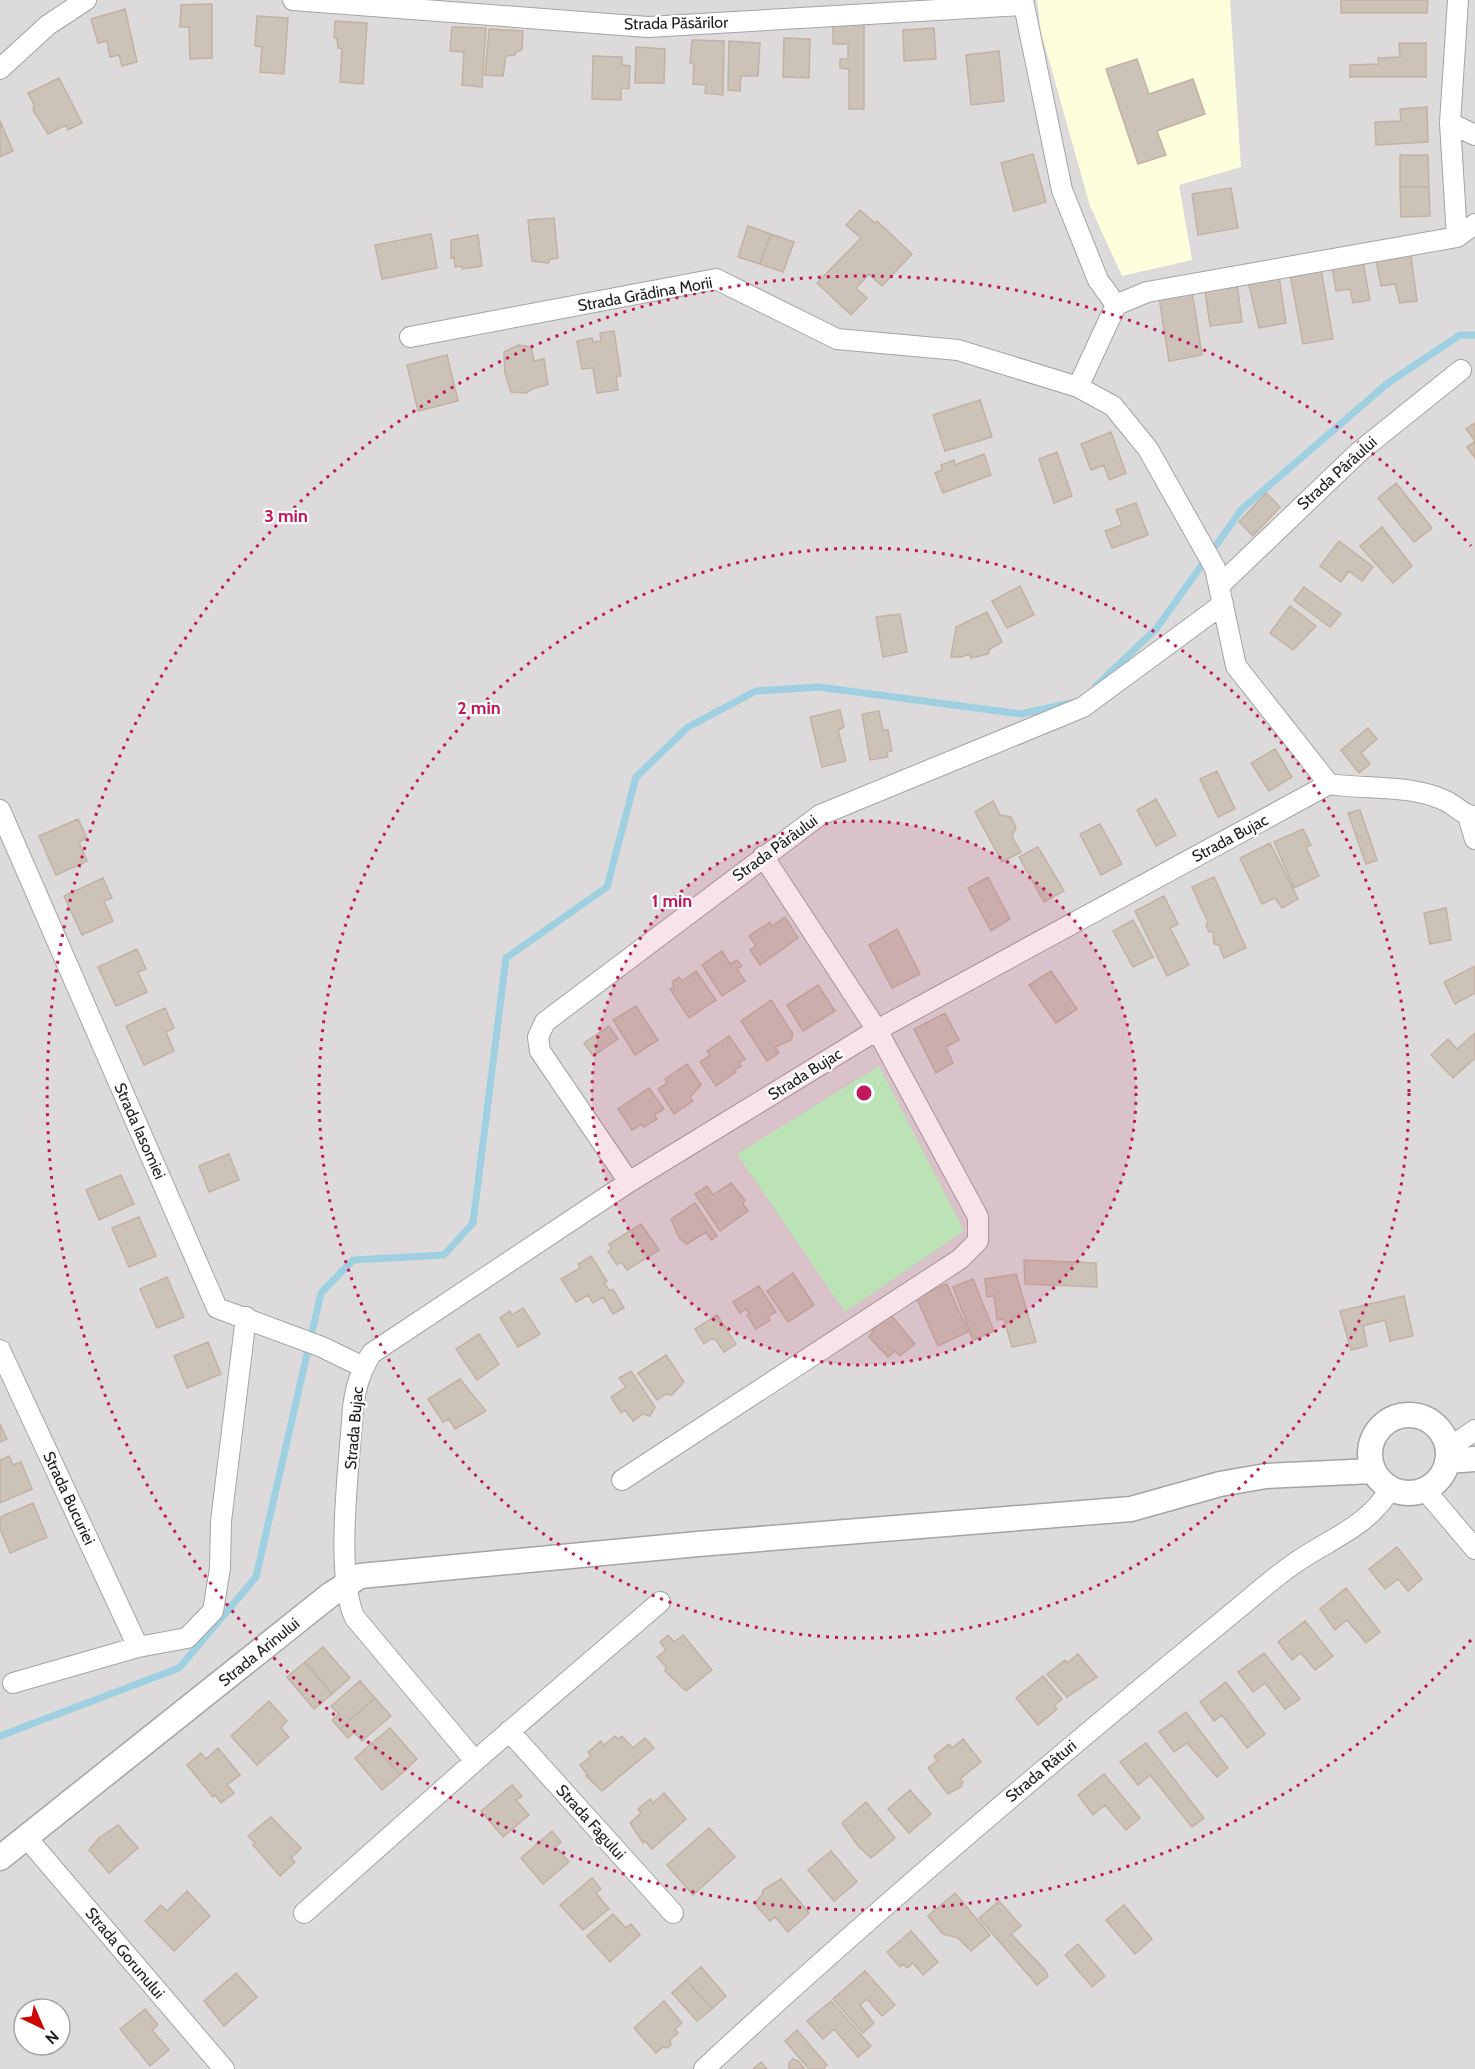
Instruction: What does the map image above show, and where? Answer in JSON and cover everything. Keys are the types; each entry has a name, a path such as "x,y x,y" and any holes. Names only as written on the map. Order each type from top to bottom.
{"street":[{"path":"0,69 48,25 86,0"},
{"name":"Strada Păsărilor","path":"293,0 648,27 1023,3"},
{"path":"1457,237 1450,123 1458,0"},
{"path":"1023,3 1062,190 1098,280 1116,305"},
{"path":"1450,123 1475,135"},
{"path":"1078,387 1116,305 1147,292 1457,237 1475,224"},
{"name":"Strada Grădina Morii","path":"410,337 716,279 837,339 958,350 1078,387 1113,406 1148,449 1197,536 1219,586 1236,666 1329,784"},
{"name":"Strada Pârâului","path":"629,1182 540,1051 538,1037 545,1022 820,814 1083,707 1219,586 1359,452 1461,370"},
{"path":"1329,784 1358,789 1410,790 1447,801 1472,816 1475,839"},
{"name":"Strada Bujac","path":"346,1584 352,1407 363,1366 372,1353 629,1182 877,1030 1329,784"},
{"name":"Strada Iasomiei","path":"0,810 217,1308 322,1347 363,1366"},
{"path":"622,1480 960,1259 978,1241 978,1217 877,1030 763,856"},
{"path":"13,1683 138,1647 187,1638 213,1611 220,1568 221,1521 246,1317"},
{"name":"Strada Bucuriei","path":"0,1350 138,1647"},
{"path":"1448,1455 1438,1428 1418,1416 1395,1418 1385,1423 1371,1442 1369,1454 1373,1471 1390,1489 1401,1493 1425,1490 1436,1483 1448,1455 1475,1430"},
{"path":"1448,1455 1475,1460"},
{"name":"Strada Arinului","path":"0,1858 346,1584 360,1576 1131,1509 1220,1484 1266,1476 1373,1471"},
{"name":"Strada Râturi","path":"704,2069 843,1940 1076,1742 1294,1563 1351,1530 1370,1516 1390,1489"},
{"path":"1425,1490 1475,1549"},
{"path":"346,1584 349,1605 355,1617 475,1761"},
{"path":"304,1913 509,1731 660,1602"},
{"name":"Strada Fagului","path":"509,1731 673,1913"},
{"name":"Strada Gorunului","path":"26,1837 224,2069"}],"shaded area":[{"path":"0,0 1475,0 1475,2069 0,2069"},
{"path":"1037,0 1230,0 1241,167 1179,185 1192,260 1122,276 1090,206 1041,32"}],"green space":[{"path":"879,1066 964,1231 845,1312 737,1154"}],"building":[{"path":"1341,0 1428,0 1427,13 1341,13"},
{"path":"212,4 212,58 190,59 189,27 180,27 181,5"},
{"path":"125,9 137,62 122,66 119,55 110,57 107,41 98,43 91,19"},
{"path":"257,16 288,18 284,74 260,72 262,47 255,46"},
{"path":"335,21 367,23 363,84 340,82 342,49 338,48 337,38 334,38"},
{"path":"833,21 864,21 864,109 849,109 849,69 840,68 840,59 848,59 848,44 833,44"},
{"path":"452,27 486,28 482,87 462,85 464,52 450,51"},
{"path":"934,28 936,59 904,61 903,30"},
{"path":"489,29 523,31 522,50 516,52 515,55 506,56 503,76 485,75"},
{"path":"784,38 810,39 809,78 783,77"},
{"path":"692,40 724,41 723,95 705,93 706,85 693,84 694,64 690,63"},
{"path":"729,41 760,43 758,76 741,76 740,91 728,90"},
{"path":"1399,43 1426,43 1426,77 1350,77 1350,65 1379,64 1378,58 1400,57"},
{"path":"636,47 665,49 664,83 635,83"},
{"path":"999,51 1004,101 971,105 966,55"},
{"path":"593,56 622,57 622,65 630,66 629,89 621,88 621,100 592,99"},
{"path":"1137,59 1149,94 1193,79 1205,114 1157,131 1166,155 1138,164 1106,69"},
{"path":"59,78 82,123 68,130 66,125 48,134 33,110 34,105 28,93"},
{"path":"1427,107 1428,142 1376,145 1375,122 1401,121 1400,109"},
{"path":"0,121 13,151 0,157"},
{"path":"1033,154 1046,202 1014,211 1001,163"},
{"path":"1400,155 1428,155 1429,187 1400,187"},
{"path":"1400,187 1429,187 1430,216 1401,217"},
{"path":"1231,188 1238,228 1198,235 1192,194"},
{"path":"860,210 875,223 877,221 912,254 882,286 869,274 856,288 867,298 851,315 817,283 861,238 846,225"},
{"path":"554,218 558,258 551,259 548,263 532,261 528,220"},
{"path":"748,226 771,234 760,264 738,257"},
{"path":"431,234 437,268 382,279 375,245"},
{"path":"771,234 794,242 783,272 760,264"},
{"path":"478,235 482,266 462,269 462,266 455,267 454,257 451,258 451,240"},
{"path":"1411,255 1417,301 1400,303 1395,284 1381,286 1376,260"},
{"path":"1363,262 1370,300 1353,303 1350,289 1336,291 1332,267"},
{"path":"1321,269 1333,339 1303,344 1290,274"},
{"path":"1279,276 1286,323 1259,328 1248,281"},
{"path":"1237,283 1242,322 1210,326 1205,289"},
{"path":"1192,291 1202,355 1169,361 1159,297"},
{"path":"614,331 621,376 616,376 618,390 597,393 593,368 582,369 577,341 592,338 593,342 601,341 600,333"},
{"path":"518,345 531,347 534,361 544,359 548,385 534,388 526,393 511,392 505,373 504,352"},
{"path":"447,355 458,401 418,411 407,365"},
{"path":"980,400 992,437 945,451 933,415"},
{"path":"1475,423 1475,441 1466,429"},
{"path":"1111,432 1126,473 1109,480 1104,465 1091,470 1081,444"},
{"path":"1475,441 1475,458 1467,447"},
{"path":"1057,452 1072,496 1054,503 1039,459"},
{"path":"984,454 991,475 943,493 935,473 942,470 941,465 954,460 955,465"},
{"path":"1396,483 1432,528 1414,542 1378,498"},
{"path":"1266,493 1280,507 1253,536 1239,522"},
{"path":"1136,503 1148,535 1112,548 1105,531 1122,525 1116,510"},
{"path":"1382,527 1412,566 1393,583 1360,546"},
{"path":"1339,541 1373,567 1362,581 1349,571 1341,582 1320,566"},
{"path":"1020,586 1034,615 1007,628 992,601"},
{"path":"1304,587 1341,614 1330,627 1294,600"},
{"path":"1290,606 1316,626 1293,650 1270,633"},
{"path":"987,612 1002,642 990,649 988,654 971,658 969,654 962,657 951,657 956,627"},
{"path":"900,614 907,652 883,657 876,617"},
{"path":"840,710 844,727 838,730 846,761 822,767 810,717"},
{"path":"879,711 883,730 888,730 892,751 887,752 888,757 870,760 862,714"},
{"path":"1368,728 1377,739 1361,753 1370,764 1359,773 1341,750"},
{"path":"1275,749 1292,777 1269,791 1251,763"},
{"path":"1217,771 1235,809 1218,817 1200,779"},
{"path":"1156,799 1176,835 1156,846 1137,810"},
{"path":"993,801 1000,815 1011,817 1016,827 1012,837 1021,852 1002,862 975,812"},
{"path":"1360,810 1377,860 1366,864 1348,813"},
{"path":"78,819 87,838 79,842 87,861 56,875 39,836"},
{"path":"1100,824 1122,864 1101,875 1080,834"},
{"path":"1303,829 1311,845 1306,847 1319,876 1294,888 1274,842"},
{"path":"1270,843 1298,899 1282,908 1275,898 1262,904 1240,858"},
{"path":"1038,847 1064,891 1044,902 1019,857"},
{"path":"988,877 1010,919 991,931 968,888"},
{"path":"1214,877 1246,948 1224,958 1219,945 1214,944 1213,932 1209,932 1206,925 1208,922 1192,887"},
{"path":"103,878 112,898 104,901 113,921 82,935 64,896"},
{"path":"1164,896 1178,924 1170,928 1189,965 1167,976 1135,911"},
{"path":"1446,908 1451,940 1430,944 1424,913"},
{"path":"785,917 798,938 760,965 750,950 756,946 749,936 770,922 772,926"},
{"path":"1133,920 1153,957 1133,967 1113,931"},
{"path":"897,929 920,974 892,988 869,945"},
{"path":"137,949 146,969 138,972 147,992 116,1006 98,967"},
{"path":"722,951 730,964 737,960 742,966 737,969 745,981 722,996 702,965"},
{"path":"1475,966 1475,993 1455,1004 1444,982"},
{"path":"696,971 716,1000 689,1018 670,989 674,986 672,982 679,977 682,981"},
{"path":"1051,971 1077,1009 1056,1023 1029,985"},
{"path":"818,985 835,1011 803,1031 787,1005"},
{"path":"771,1000 793,1034 791,1040 775,1047 779,1053 767,1061 741,1021"},
{"path":"636,1006 658,1040 635,1055 613,1020"},
{"path":"165,1008 174,1028 166,1032 174,1051 144,1065 126,1026"},
{"path":"945,1013 959,1040 946,1047 953,1063 936,1073 914,1029"},
{"path":"609,1026 618,1039 593,1056 584,1043"},
{"path":"1475,1033 1475,1058 1453,1078 1431,1055 1448,1039 1457,1049"},
{"path":"729,1036 745,1059 739,1063 741,1066 735,1070 736,1072 716,1086 700,1062 710,1055 707,1051"},
{"path":"687,1064 701,1085 690,1097 693,1101 674,1114 658,1089 667,1083 665,1079"},
{"path":"649,1088 664,1109 654,1115 657,1119 644,1127 642,1124 632,1130 618,1109"},
{"path":"229,1154 239,1180 209,1192 199,1166"},
{"path":"121,1175 134,1204 99,1220 86,1190"},
{"path":"731,1183 745,1200 743,1204 748,1211 720,1231 695,1194 707,1186 713,1195"},
{"path":"695,1203 717,1236 711,1240 706,1232 687,1244 679,1238 671,1219"},
{"path":"139,1217 156,1256 129,1267 112,1228"},
{"path":"641,1224 659,1250 627,1270 621,1262 617,1265 608,1251 612,1249 609,1244"},
{"path":"591,1256 607,1281 604,1283 610,1291 613,1289 624,1308 613,1314 603,1297 593,1303 588,1295 576,1302 561,1279 580,1268 578,1264"},
{"path":"1024,1260 1096,1263 1097,1287 1025,1284"},
{"path":"793,1273 814,1305 788,1322 767,1291"},
{"path":"1016,1274 1036,1342 1012,1347 1004,1319 997,1320 994,1296 987,1297 985,1279"},
{"path":"167,1277 184,1317 157,1328 140,1289"},
{"path":"973,1279 994,1331 973,1340 953,1287"},
{"path":"947,1284 968,1332 938,1346 916,1297"},
{"path":"759,1286 776,1312 768,1316 770,1320 756,1329 746,1309 740,1313 733,1302"},
{"path":"1404,1296 1413,1336 1390,1341 1385,1320 1363,1326 1367,1346 1351,1350 1340,1311"},
{"path":"523,1308 540,1334 518,1347 500,1318 510,1311 512,1315"},
{"path":"890,1314 915,1344 900,1356 895,1351 888,1357 869,1337 875,1327"},
{"path":"717,1315 736,1344 724,1352 716,1340 711,1339 704,1344 695,1329"},
{"path":"479,1334 499,1364 477,1380 456,1349"},
{"path":"208,1342 221,1374 187,1388 174,1356"},
{"path":"666,1355 684,1382 672,1395 666,1394 657,1400 638,1373"},
{"path":"631,1371 655,1407 650,1416 643,1414 633,1421 625,1410 621,1413 611,1397 626,1387 619,1378"},
{"path":"460,1379 486,1411 455,1429 449,1419 443,1422 428,1399"},
{"path":"0,1424 7,1439 0,1442"},
{"path":"9,1456 13,1465 21,1462 32,1489 0,1503 0,1460"},
{"path":"33,1503 47,1537 10,1553 0,1529 0,1517"},
{"path":"1397,1547 1422,1579 1408,1591 1398,1579 1385,1589 1369,1569"},
{"path":"1346,1588 1380,1632 1366,1643 1347,1620 1335,1630 1320,1609"},
{"path":"1305,1621 1333,1656 1315,1670 1301,1653 1292,1660 1278,1642"},
{"path":"668,1635 674,1642 683,1635 712,1670 686,1691 665,1671 666,1667 657,1657 666,1650 660,1642"},
{"path":"323,1647 350,1678 332,1694 305,1662"},
{"path":"1264,1653 1300,1699 1285,1709 1265,1683 1253,1692 1238,1672"},
{"path":"1078,1654 1097,1677 1067,1697 1047,1674 1065,1660 1067,1663"},
{"path":"305,1662 332,1694 314,1709 287,1677"},
{"path":"1043,1676 1062,1699 1054,1706 1057,1709 1038,1725 1016,1698"},
{"path":"360,1681 375,1698 340,1729 332,1720 339,1714 331,1706"},
{"path":"1226,1682 1265,1734 1247,1748 1222,1715 1214,1721 1200,1702"},
{"path":"375,1698 391,1716 362,1741 354,1732 348,1738 340,1729"},
{"path":"269,1701 287,1721 281,1728 289,1737 257,1765 231,1736"},
{"path":"1186,1712 1228,1768 1217,1777 1187,1743 1174,1752 1159,1732"},
{"path":"390,1728 417,1759 400,1775 372,1743"},
{"path":"615,1736 618,1739 622,1736 633,1748 645,1738 654,1748 602,1791 586,1776 588,1775 580,1765 591,1756 588,1752 601,1741 604,1745"},
{"path":"963,1739 981,1762 960,1779 963,1782 961,1787 948,1794 928,1768 937,1761 934,1756 949,1744 952,1748"},
{"path":"372,1743 400,1775 382,1790 355,1758"},
{"path":"1146,1743 1204,1818 1192,1827 1150,1775 1138,1785 1120,1762"},
{"path":"218,1748 240,1775 227,1785 234,1793 221,1803 215,1795 213,1797 187,1765 201,1753 206,1759"},
{"path":"1104,1774 1140,1818 1126,1830 1105,1805 1093,1815 1078,1795"},
{"path":"512,1785 522,1796 516,1800 529,1815 503,1837 481,1811"},
{"path":"910,1790 931,1814 909,1833 888,1809"},
{"path":"664,1793 686,1819 652,1849 645,1841 643,1843 630,1823 641,1813 638,1809 650,1799 653,1803"},
{"path":"866,1802 895,1838 871,1858 858,1846 842,1823"},
{"path":"271,1817 301,1848 291,1858 295,1862 280,1876 248,1836"},
{"path":"118,1825 138,1848 109,1873 89,1850 99,1838"},
{"path":"709,1828 735,1857 693,1895 667,1865"},
{"path":"552,1831 561,1842 556,1847 569,1862 543,1884 521,1858"},
{"path":"831,1851 857,1882 834,1901 808,1870"},
{"path":"592,1878 601,1889 596,1893 609,1909 583,1930 560,1905"},
{"path":"781,1879 809,1913 788,1932 775,1917 770,1921 754,1903 762,1895 763,1890"},
{"path":"187,1891 210,1916 174,1951 145,1921 161,1905 167,1911"},
{"path":"955,1893 990,1935 971,1951 958,1938 943,1934 928,1916"},
{"path":"999,1901 1021,1926 1011,1934 1046,1971 1048,1976 1037,1985 979,1918"},
{"path":"1124,1905 1152,1939 1135,1954 1106,1920"},
{"path":"613,1914 626,1928 631,1924 640,1935 610,1962 587,1936"},
{"path":"911,1931 938,1962 923,1975 913,1963 907,1968 903,1964 900,1967 887,1952"},
{"path":"1078,1944 1105,1976 1092,1987 1065,1955"},
{"path":"701,1967 726,1996 712,2009 686,1980"},
{"path":"865,1971 895,2005 882,2016 867,1999 860,2005 874,2023 863,2033 833,1999"},
{"path":"236,1973 257,1997 224,2026 204,2001"},
{"path":"686,1980 712,2009 697,2021 672,1993"},
{"path":"664,2001 682,2023 675,2029 678,2033 670,2040 671,2045 667,2048 663,2047 656,2053 634,2028"},
{"path":"831,2001 871,2046 858,2057 834,2029 823,2039 807,2021"},
{"path":"145,2009 158,2025 152,2030 169,2050 150,2066 120,2029"},
{"path":"797,2030 827,2065 823,2069 809,2069 785,2041"},
{"path":"793,2059 805,2069 789,2069 789,2063"},
{"path":"761,2062 767,2069 753,2069"}],"waterway":[{"path":"1096,686 1156,629 1242,509 1388,383 1460,335 1475,335"},
{"path":"0,1736 179,1668 256,1577 321,1293 353,1260 444,1255 473,1223 506,958 607,887 636,777 688,727 756,691 819,687 1021,714 1070,703"}]}
